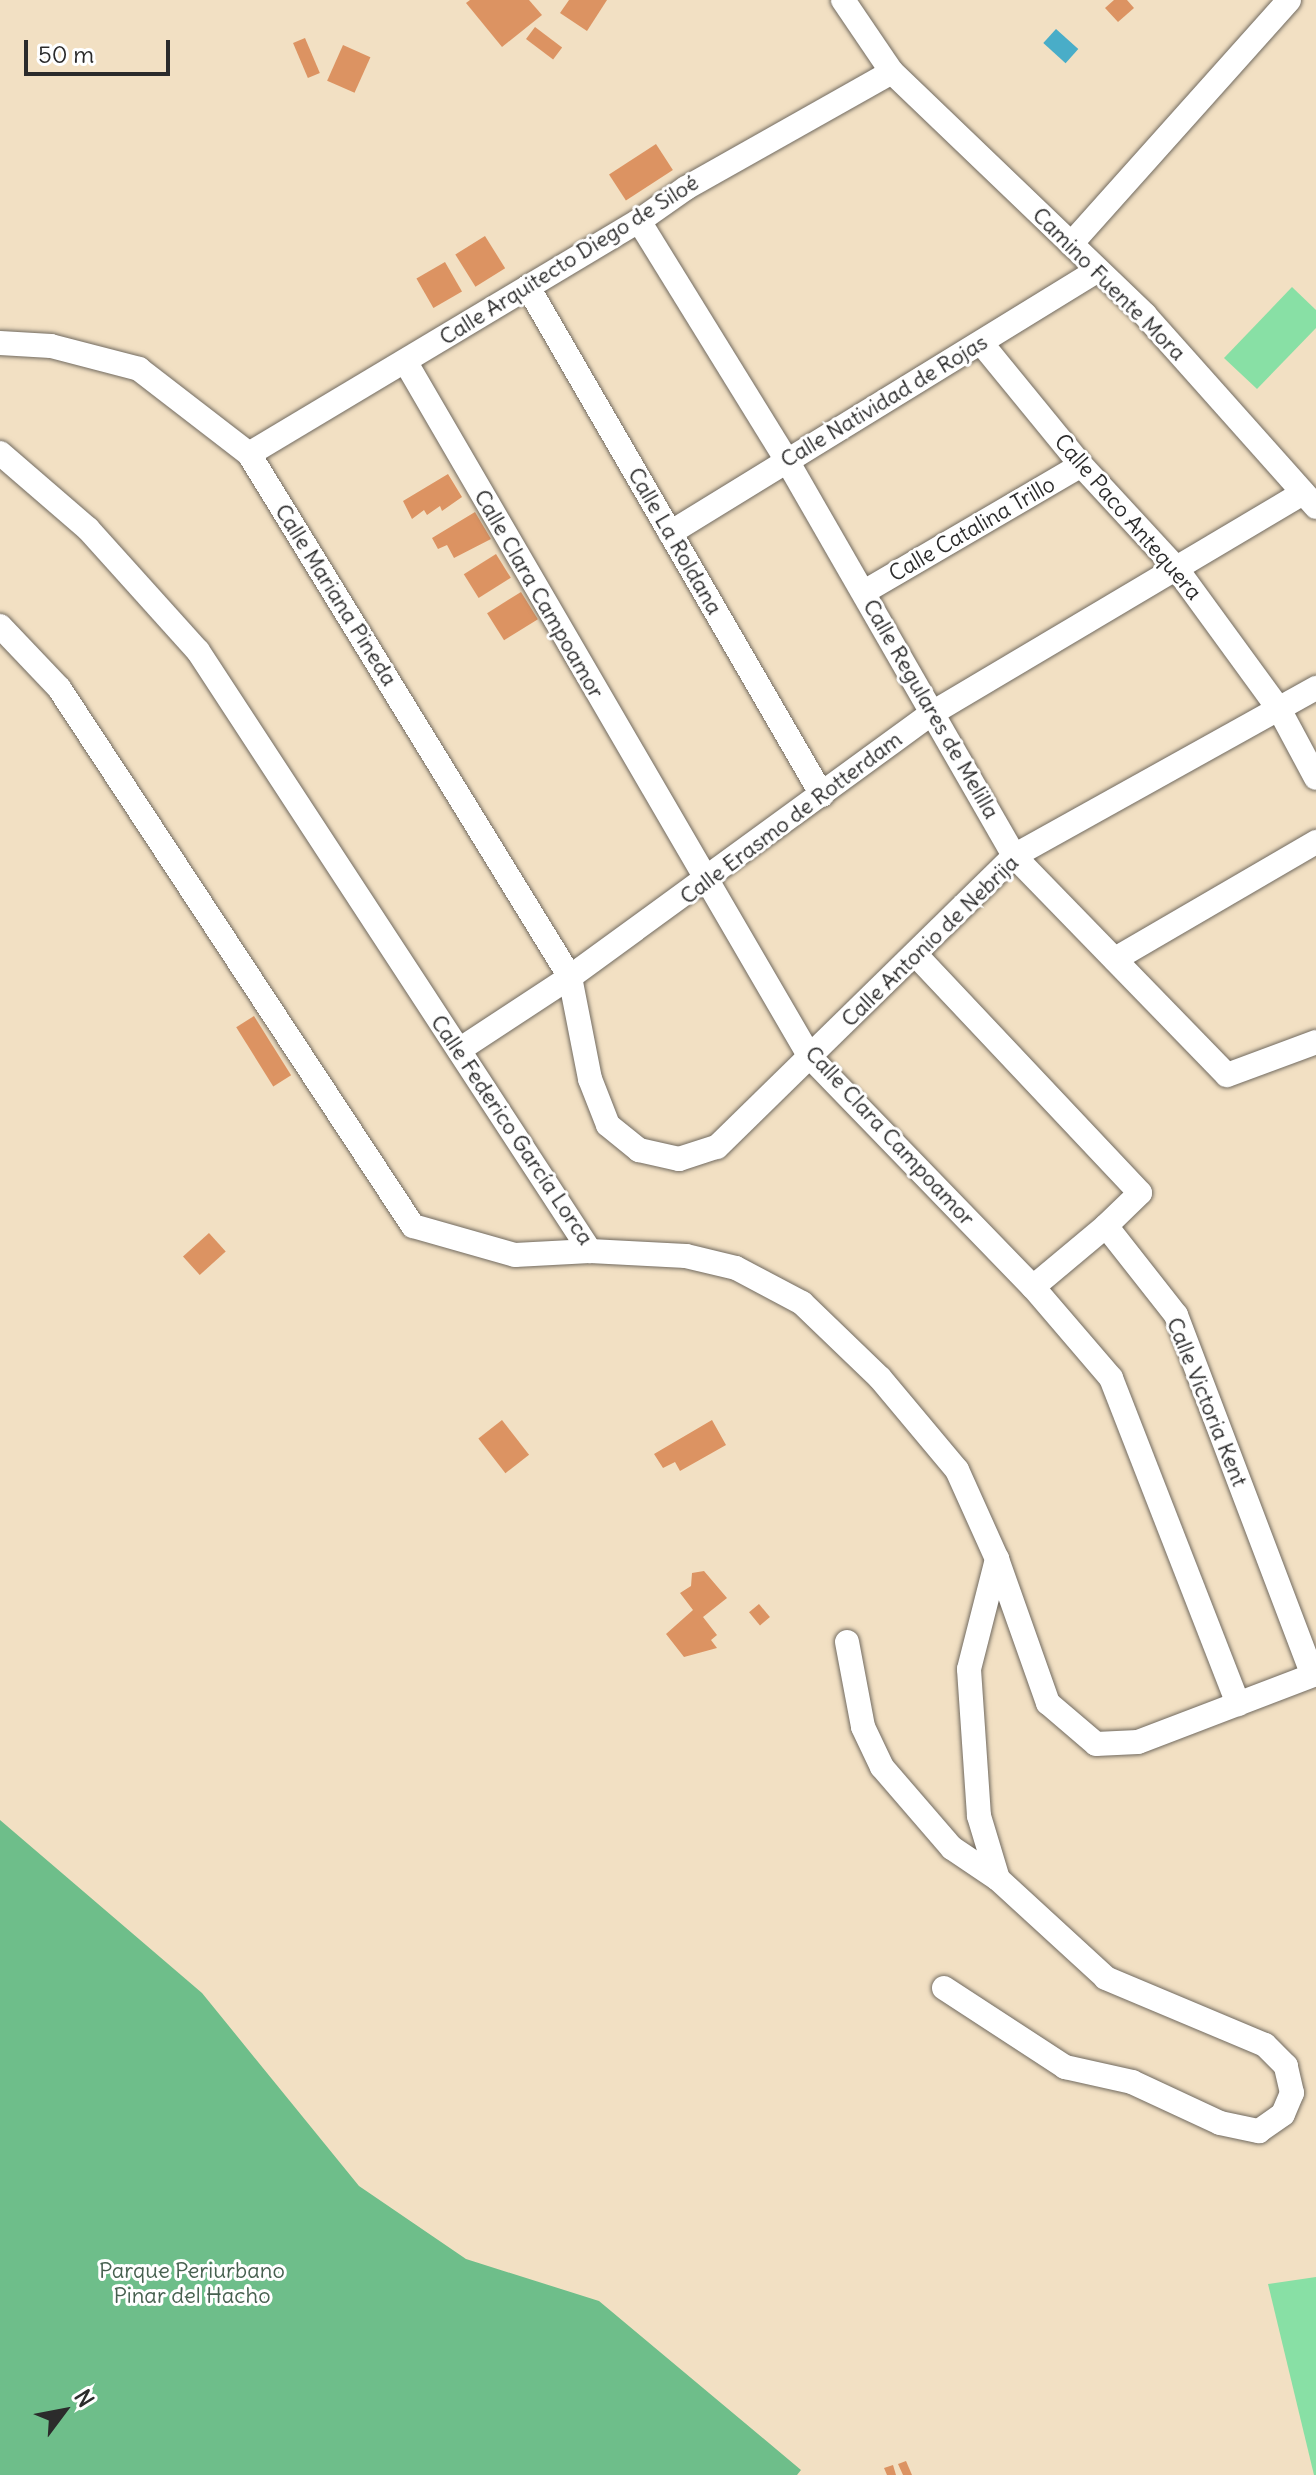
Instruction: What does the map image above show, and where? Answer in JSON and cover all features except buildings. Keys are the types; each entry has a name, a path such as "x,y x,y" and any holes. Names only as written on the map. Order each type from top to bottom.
{"street":[{"name":"Camino Fuente Mora","path":"843,0 892,72 1098,270 1310,500"},
{"path":"1071,244 1289,0"},
{"name":"Calle Arquitecto Diego de Siloé","path":"249,454 639,221 686,188 892,72"},
{"name":"Calle Regulares de Melilla","path":"639,221 786,459 1014,856 1227,1075 1316,1042"},
{"name":"Calle Natividad de Rojas","path":"670,533 1098,270"},
{"name":"Calle La Roldana","path":"528,287 822,795"},
{"name":"Calle Mariana Pineda","path":"0,343 51,346 139,369 249,454 570,977"},
{"name":"Calle Paco Antequera","path":"982,344 1081,465 1176,568 1279,709 1316,778"},
{"name":"Calle Clara Campoamor","path":"405,361 705,883 810,1057 1033,1287 1111,1378 1238,1704"},
{"name":"Calle Federico García Lorca","path":"0,453 88,529 198,651 590,1251 686,1256 736,1268 802,1303 880,1378 957,1470 997,1559 1048,1703 1096,1744 1138,1742 1315,1675"},
{"name":"Calle Catalina Trillo","path":"864,592 1081,465"},
{"name":"Calle Erasmo de Rotterdam","path":"570,977 705,883 934,712 1176,568 1310,500"},
{"path":"0,626 59,688 413,1226 515,1255 590,1251"},
{"name":"Calle Antonio de Nebrija","path":"570,977 590,1079 608,1125 639,1150 679,1159 717,1147 1014,856 1316,688"},
{"path":"1115,959 1316,842"},
{"path":"915,954 1140,1193 1033,1287"},
{"path":"459,1050 570,977"},
{"name":"Calle Victoria Kent","path":"1106,1226 1176,1315 1315,1675"},
{"path":"997,1559 969,1669 979,1816 998,1879"},
{"path":"847,1642 863,1727 882,1767 952,1848 998,1879 1106,1978 1265,2045 1286,2066 1292,2093 1283,2114 1259,2131 1220,2123 1132,2082 1065,2067 944,1988"}],"green space":[{"path":"1292,287 1316,310 1316,328 1257,389 1224,358"},
{"name":"Parque Periurbano Pinar del Hacho","path":"0,1820 202,1993 359,2186 466,2259 599,2301 801,2470 797,2475 0,2475"},
{"path":"1316,2277 1316,2475 1314,2475 1268,2284"}],"water":[{"path":"1056,29 1078,49 1066,63 1043,43"}]}
